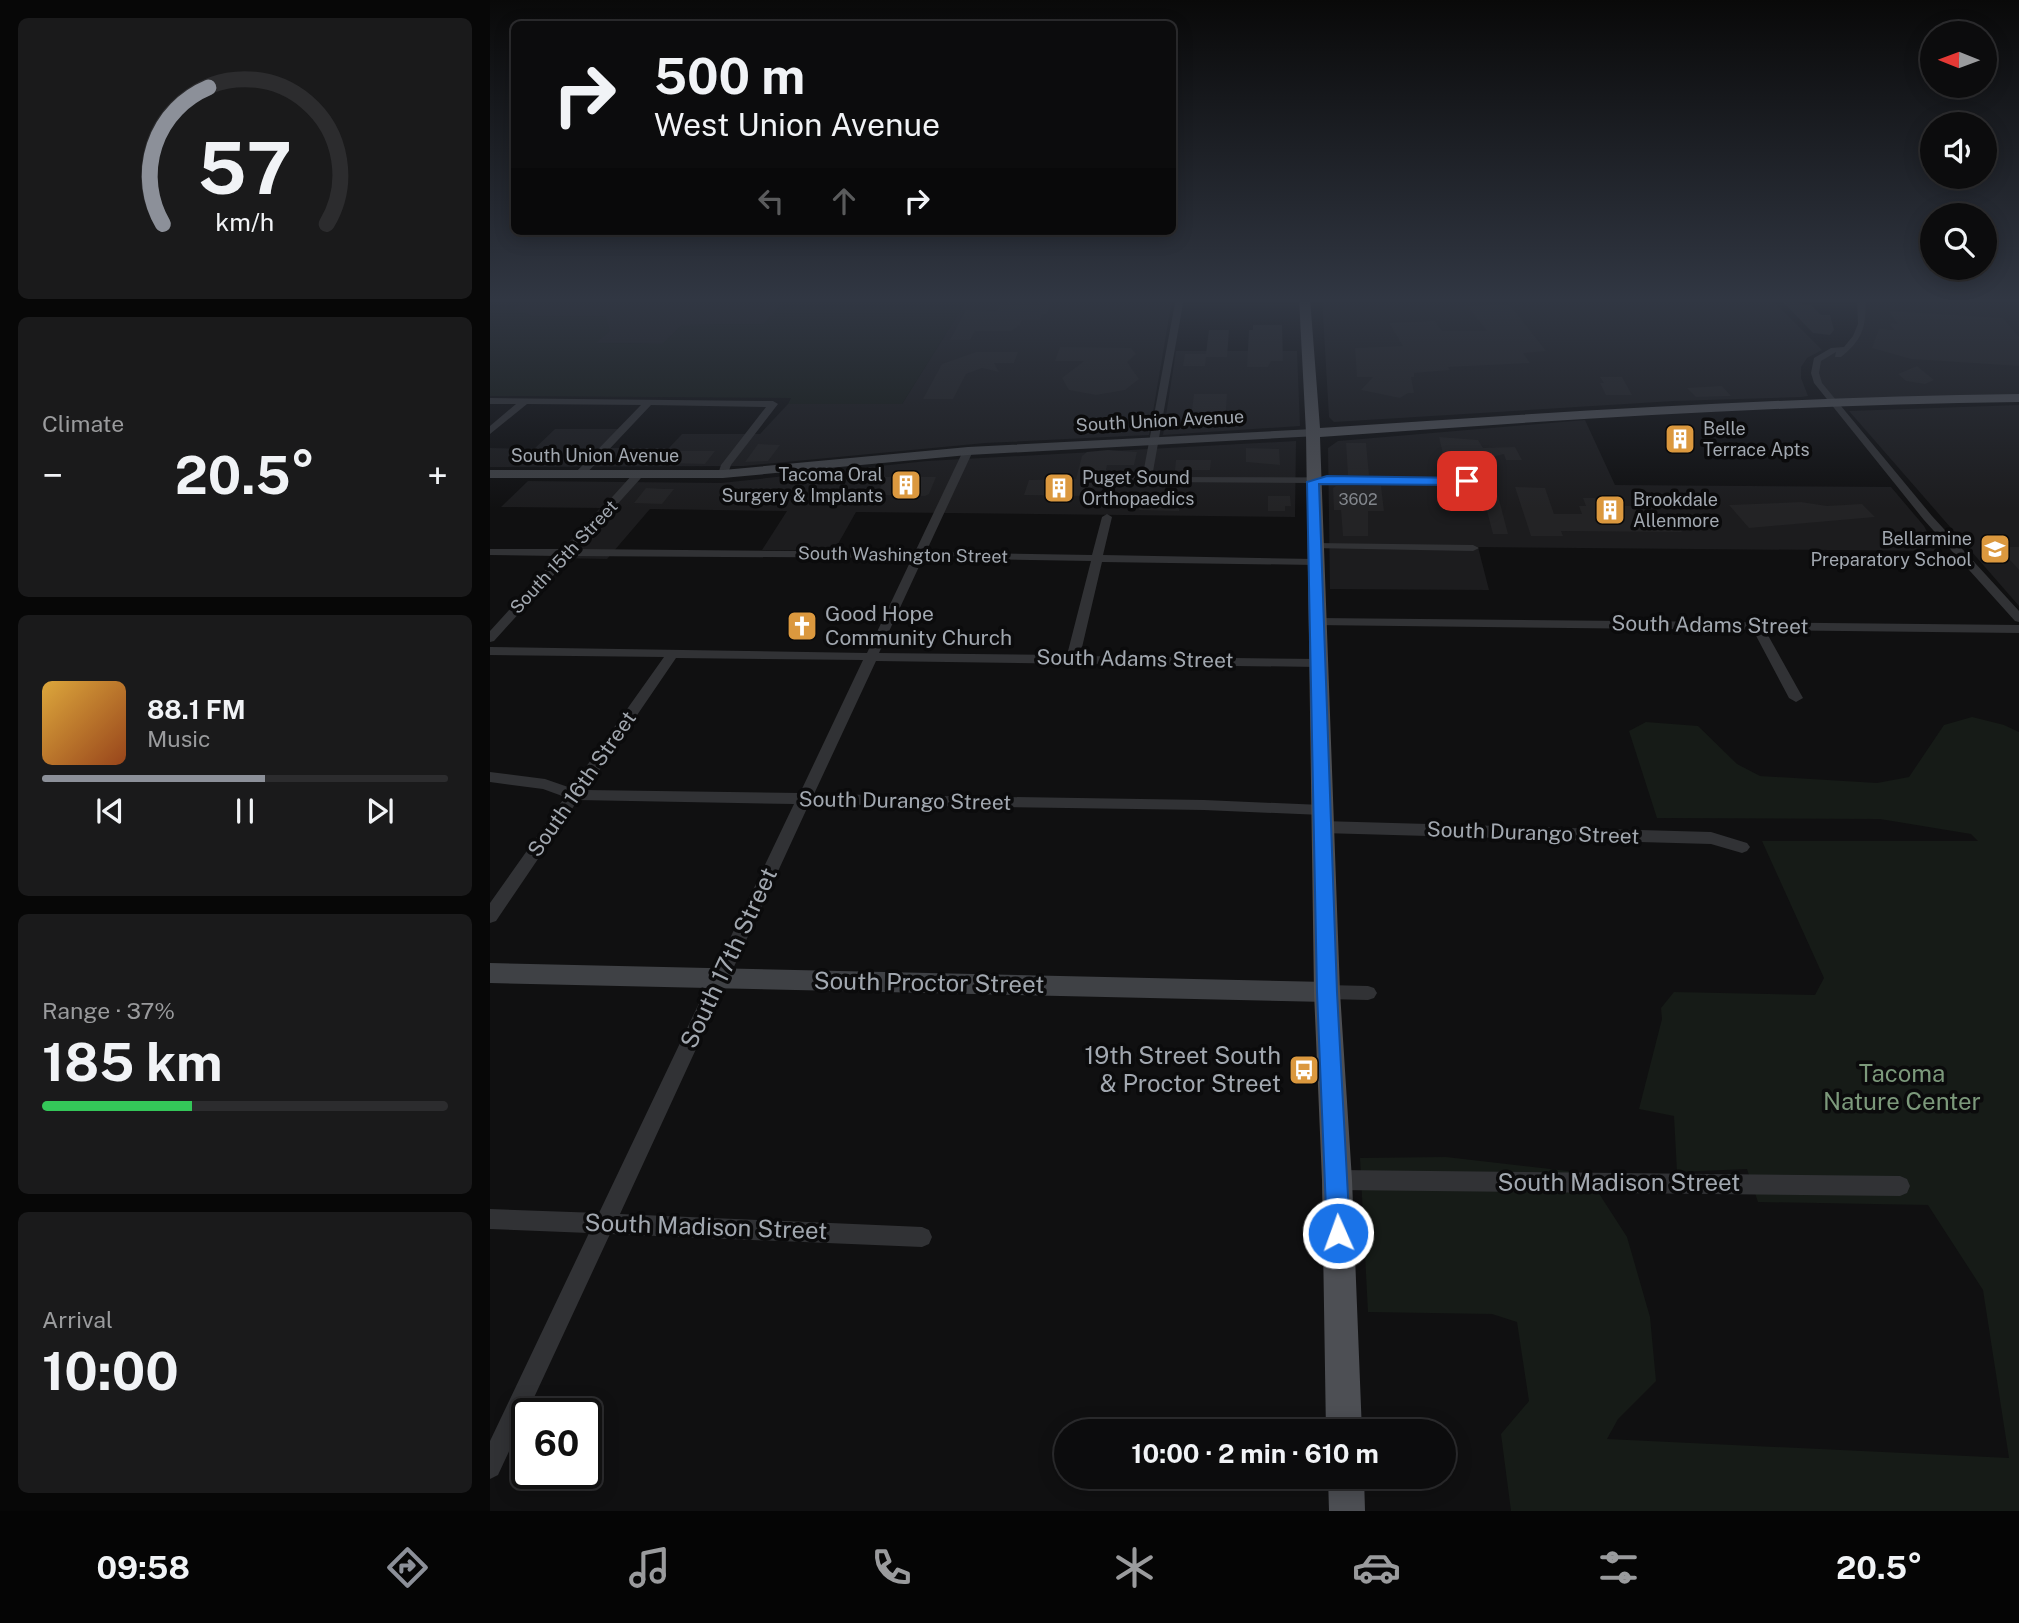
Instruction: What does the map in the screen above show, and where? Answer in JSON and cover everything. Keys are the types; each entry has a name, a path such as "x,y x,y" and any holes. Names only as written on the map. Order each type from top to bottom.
{"main road":[{"path":"1308,369 1318,622 1327,992 1337,1180 1344,1419"},
{"name":"South Union Avenue","path":"490,474 723,474 968,451 1312,433 1611,412 1832,402 1864,405 1991,402 2019,398"},
{"name":"South Proctor Street","path":"490,973 1327,992"},
{"path":"1346,1489 1347,1511"}],"street":[{"path":"1109,477 1147,477 1167,369"},
{"path":"1817,369 1816,378 1832,402 1936,527 2019,618"},
{"path":"490,401 773,404 726,466 723,474"},
{"path":"490,431 524,402"},
{"path":"579,475 649,402"},
{"name":"South 17th Street","path":"490,1466 968,451"},
{"name":"South 15th Street","path":"490,638 637,476"},
{"path":"1163,480 1470,481"},
{"path":"1073,658 1107,517"},
{"name":"South Washington Street","path":"490,552 1097,559 1473,548"},
{"name":"South Adams Street","path":"1318,622 2019,629"},
{"path":"1757,626 1796,698"},
{"name":"South Adams Street","path":"490,651 1318,663"},
{"name":"South 16th Street","path":"490,916 674,652"},
{"name":"South Durango Street","path":"490,777 545,784 574,794 1204,805 1322,818 1711,838 1742,847"},
{"name":"South Proctor Street","path":"1327,992 1368,993"},
{"name":"South Madison Street","path":"1337,1180 1900,1186"},
{"name":"South Madison Street","path":"490,1219 922,1237"}],"shaded area":[{"path":"924,369 1160,369 1149,435 985,443 744,466 490,467 490,448 534,449 555,429 621,429 603,448 669,448 682,434 760,434 788,404 902,404"},
{"path":"1173,369 1298,369 1300,426 1163,435"},
{"path":"1326,369 1801,369 1801,378 1808,396 1674,401 1334,422 1329,417"},
{"path":"1814,369 2019,369 2019,398 1831,402"},
{"path":"2019,405 2019,606 1849,411"},
{"path":"1585,420 1615,485 1891,487 1924,526 1937,551 1478,547 1489,590 1330,589 1328,448 1338,441"},
{"path":"1296,441 1295,517 856,512 834,551 762,550 787,511 650,509 607,559 554,558 600,508 501,507 528,481 721,483 927,461"}],"green space":[{"path":"490,369 924,369 902,404 788,404 791,398 490,396"},
{"name":"Tacoma Nature Center","path":"1972,717 2004,725 2019,732 2019,1511 1511,1511 1501,1434 1529,1401 1517,1322 1492,1314 1368,1312 1360,1158 1446,1157 1568,1171 1598,1192 1627,1237 1650,1317 1656,1381 1618,1419 1607,1439 2009,1458 1983,1290 1928,1205 1758,1202 1747,1169 1677,1172 1674,1116 1639,1109 1662,1019 1661,1008 1674,992 1815,995 1824,978 1762,841 1978,841 1971,834 1880,819 1657,818 1629,731 1646,722 1698,726 1737,764 1760,776 1877,783 1909,777 1944,725"}],"building":[{"path":"940,369 981,369 966,374 953,399 923,399"},
{"path":"1074,369 1132,369 1139,379 1125,390 1096,395 1069,390 1062,378"},
{"path":"1356,369 1450,370 1414,373 1414,377 1411,377 1414,393 1400,398 1361,390 1373,377 1357,377"},
{"path":"1911,369 1920,369 1934,380 1925,384 1906,381 1898,374"},
{"path":"1600,377 1622,377 1632,395 1606,395"},
{"path":"1722,386 1731,396 1696,397 1687,388"},
{"path":"1194,394 1227,394 1226,410 1216,414 1192,410"},
{"path":"1439,437 1478,440 1483,448 1515,447 1522,460 1506,460 1504,454 1488,458 1489,464 1467,465 1470,475 1448,475"},
{"path":"1346,443 1366,443 1369,475 1348,475"},
{"path":"758,444 780,445 768,461 745,462"},
{"path":"1246,448 1279,449 1280,465 1246,462"},
{"path":"680,451 715,451 705,464 669,463"},
{"path":"1087,452 1137,452 1134,465 1107,465 1106,470 1096,470 1091,493 1081,493 1081,496 1024,495 1029,480 1076,479 1082,456"},
{"path":"1176,460 1211,460 1210,470 1175,470"},
{"name":"Tacoma Oral Surgery & Implants","path":"885,477 936,477 929,494 925,496 877,495"},
{"path":"1381,486 1384,511 1368,511 1368,536 1343,536 1341,510 1334,510 1333,488"},
{"name":"Brookdale Allenmore","path":"1515,487 1545,488 1554,514 1582,514 1579,506 1586,506 1583,498 1595,498 1598,506 1638,506 1642,515 1673,515 1682,532 1561,531 1563,536 1531,536"},
{"path":"646,488 674,489 662,504 634,503"},
{"path":"1481,488 1496,488 1508,534 1493,534"},
{"path":"1268,496 1290,496 1291,506 1285,506 1285,511 1268,511"},
{"path":"1141,497 1181,498 1179,511 1139,510"},
{"name":"Brookdale Allenmore","path":"1801,502 1827,506 1862,504 1875,517 1749,528 1729,505"},
{"path":"1998,547 2019,547 2019,570"}],"place":[{"name":"Belle Terrace Apts","path":"1680,439"},
{"name":"Tacoma Oral Surgery & Implants","path":"906,485"},
{"name":"Puget Sound Orthopaedics","path":"1059,488"},
{"name":"Brookdale Allenmore","path":"1610,510"},
{"name":"Bellarmine Preparatory School","path":"1995,549"},
{"name":"Good Hope Community Church","path":"802,626"},
{"name":"19th Street South & Proctor Street","path":"1304,1070"}],"route":[{"path":"1338,1233 1327,992 1313,482 1327,479 1467,481"}]}
